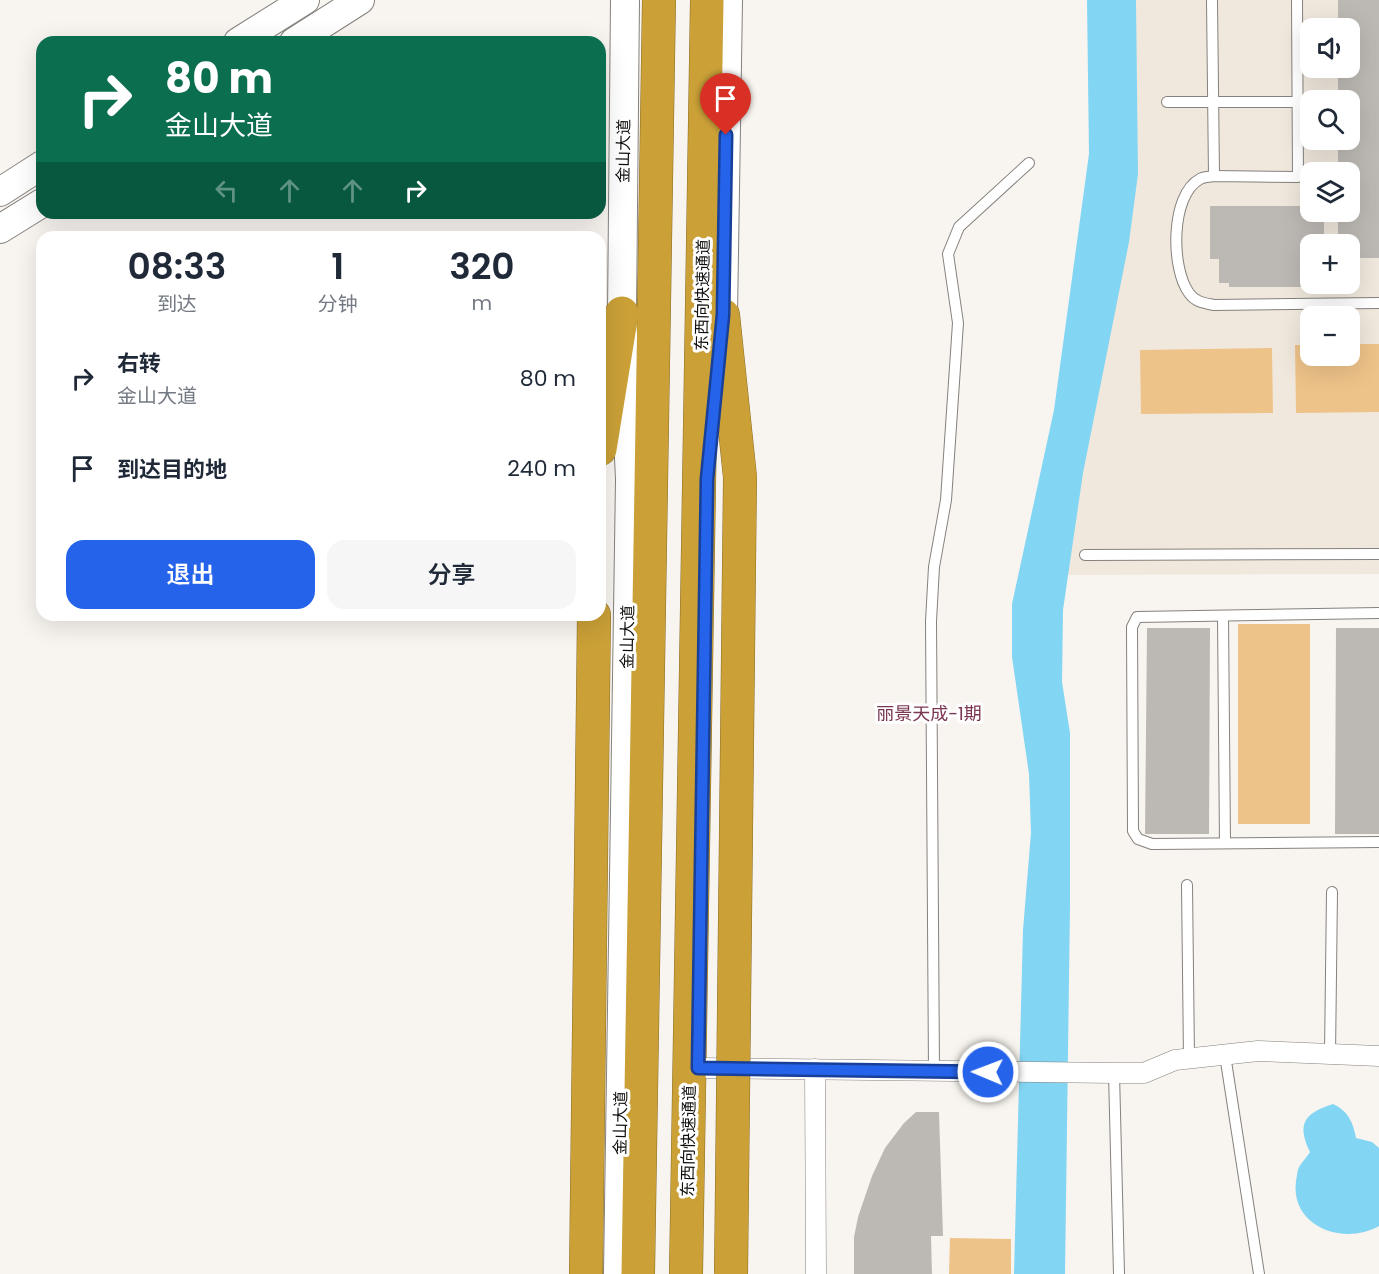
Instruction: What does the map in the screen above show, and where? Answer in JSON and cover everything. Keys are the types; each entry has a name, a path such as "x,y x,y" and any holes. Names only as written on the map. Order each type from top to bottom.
{"highway":[{"path":"638,1274 659,0"},
{"name":"东西向快速通道","path":"686,1274 707,0"},
{"path":"606,410 621,313"},
{"path":"723,315 740,477 730,1274"},
{"path":"586,1274 594,621"}],"main road":[{"path":"248,36 305,0"},
{"path":"303,36 360,0"},
{"name":"金山大道","path":"618,1274 630,479 621,313 625,0"},
{"path":"694,1274 707,479 723,315 728,0"},
{"path":"0,192 36,169"},
{"path":"0,229 36,207"}],"street":[{"path":"698,1068 1114,1073 1144,1072 1175,1059 1225,1054 1258,1052 1379,1056"},
{"path":"815,1069 816,1274"}],"lane":[{"path":"1297,0 1298,177 1214,176 1200,178 1191,187 1184,200 1178,220 1176,237 1178,265 1190,294 1200,303 1214,305 1379,303"},
{"path":"1212,1 1214,176"},
{"path":"1167,102 1298,102"},
{"path":"934,1071 931,621 934,567 946,500 958,323 948,254 959,227 1029,163"},
{"path":"1085,555 1379,554"},
{"path":"1379,613 1137,617 1132,627 1132,802 1133,831 1138,839 1152,844 1379,842"},
{"path":"1223,615 1225,843"},
{"path":"1187,885 1189,1058"},
{"path":"1330,1055 1332,892"},
{"path":"1225,1054 1259,1274"},
{"path":"1114,1073 1119,1274"}],"shaded area":[{"path":"1131,0 1379,0 1379,574 1060,575"},
{"path":"1360,344 1379,344 1379,412 1296,413 1295,345 1300,345 1300,366 1360,366"},
{"path":"1272,348 1273,413 1141,414 1140,350"},
{"path":"1238,624 1310,624 1310,824 1238,824"},
{"path":"950,1238 1011,1239 1011,1274 949,1274"}],"water":[{"path":"1087,0 1136,0 1138,174 1129,242 1083,473 1063,610 1062,682 1070,733 1065,1274 1014,1274 1023,930 1031,833 1029,774 1012,657 1012,604 1054,410 1089,154"},
{"path":"1333,1104 1349,1118 1356,1138 1372,1142 1379,1148 1379,1226 1365,1232 1336,1233 1322,1228 1310,1221 1296,1197 1298,1169 1310,1152 1304,1134 1306,1120 1316,1111"}],"building":[{"path":"1338,0 1379,0 1379,258 1360,258 1360,234 1338,234 1338,222 1360,222 1360,162 1338,162 1338,150 1360,150 1360,90 1338,90 1338,78 1360,78 1360,18 1338,18"},
{"path":"1210,206 1300,206 1300,222 1324,222 1324,234 1300,234 1300,287 1229,287 1229,283 1219,283 1219,259 1210,259"},
{"path":"1147,628 1210,628 1209,834 1145,834"},
{"path":"1336,628 1379,628 1379,834 1335,834"},
{"path":"916,1112 939,1112 943,1236 931,1236 932,1274 854,1274 854,1237 858,1217 872,1176 885,1148 904,1123"}],"district":[{"name":"丽景天成-1期","path":"929,714"}],"route":[{"path":"726,135 723,315 707,479 698,1068 988,1072"}]}
